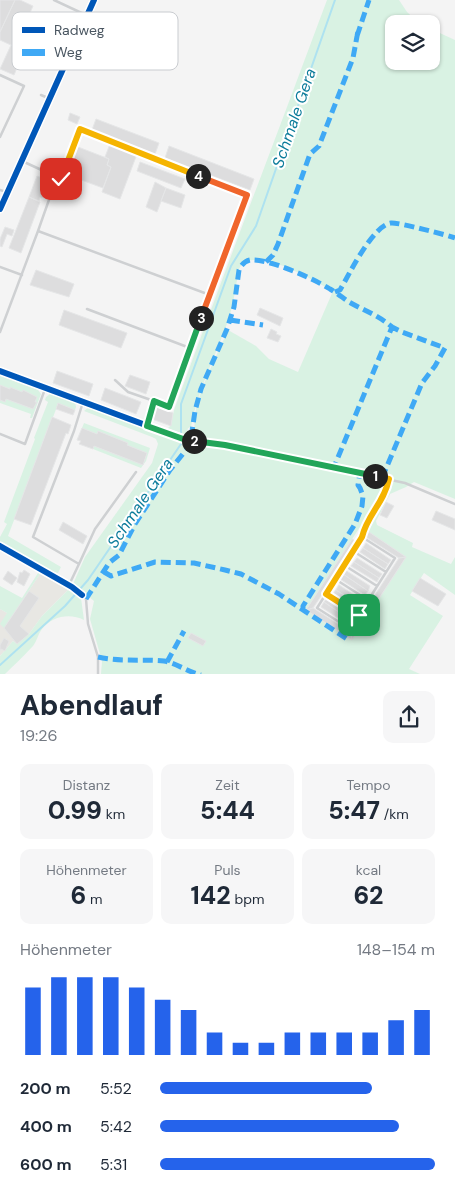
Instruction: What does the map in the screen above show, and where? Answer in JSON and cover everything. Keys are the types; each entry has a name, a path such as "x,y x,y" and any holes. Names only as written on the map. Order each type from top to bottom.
{"street":[{"path":"88,12 94,0"},
{"path":"0,208 62,70"},
{"path":"0,371 186,440"},
{"path":"0,546 71,586 82,595"}],"lane":[{"path":"54,0 80,12"},
{"path":"0,75 24,86 0,137"},
{"path":"41,95 50,99"},
{"path":"22,161 61,179 80,129 247,195 169,407 128,392 115,380"},
{"path":"0,332 57,178"},
{"path":"0,190 7,193"},
{"path":"38,231 210,295"},
{"path":"0,267 22,275"},
{"path":"87,309 190,348"},
{"path":"0,434 25,444 46,388"},
{"path":"147,426 154,401"},
{"path":"79,564 33,537 74,431 82,402"},
{"path":"186,440 225,445 389,479 405,483 455,504"},
{"path":"71,586 95,530 136,472"},
{"path":"362,537 395,558 350,629 317,608 362,537 364,529 386,493 389,479"},
{"path":"353,551 386,572"},
{"path":"344,565 377,586"},
{"path":"335,580 368,601"},
{"path":"326,594 359,615"},
{"path":"82,595 86,599 88,624 98,657 98,674"}],"shaded area":[{"path":"40,574 68,590 42,616 29,634 17,644 13,641 0,656 0,609 7,613 4,628"}],"green space":[{"path":"327,0 399,0 410,15 385,15 385,70 440,70 440,33 455,40 455,499 414,482 390,494 376,521 377,525 413,543 412,547 451,564 455,557 455,595 424,573 410,595 443,616 409,669 420,674 101,674 102,661 90,619 94,601 73,584 85,557 152,463 158,444 156,439 152,437 84,411 89,407 178,440 193,443 195,413 202,388 228,330 256,346 269,359 298,372 333,291 284,266 257,260 246,262 239,269 230,315 201,389 191,427 188,428 186,435 167,429 171,425 174,410","holes":["360,527 406,557 352,640 306,610"]},
{"path":"0,376 38,390 41,394 32,418 30,418 31,414 0,403"},
{"path":"50,394 75,402 76,407 75,410 58,404 8,536 61,567 58,573 53,572 0,541 0,537 7,524 4,522 48,402 45,400 46,397"},
{"path":"84,423 150,448 146,461 141,468 93,449 94,446 143,464 147,453 127,445 128,443 82,428"},
{"path":"38,573 40,574 4,628 0,624 7,613 0,609 0,586 22,598"},
{"path":"68,590 81,598 84,620 67,616 51,621 39,633 30,650 5,674 0,674 0,656 13,641 17,644 29,634 42,616"}],"building":[{"path":"0,0 15,0 0,32"},
{"path":"15,0 20,0 33,6 30,12 12,12 12,46 0,40 0,32"},
{"path":"12,45 12,70 16,70 14,75 0,69"},
{"path":"70,113 80,117 77,124 68,120"},
{"path":"96,119 159,143 155,154 92,130"},
{"path":"110,144 137,154 120,199 102,192 111,167 107,165 109,159 105,157"},
{"path":"169,146 254,179 250,190 165,158"},
{"path":"78,147 109,159 107,165 111,167 103,188 68,175"},
{"path":"140,162 185,179 181,188 137,171"},
{"path":"37,176 47,180 42,193 44,193 39,201 29,197"},
{"path":"155,182 166,188 157,212 146,207"},
{"path":"166,188 185,195 181,208 161,201"},
{"path":"29,197 40,202 21,253 9,248"},
{"path":"5,227 14,230 12,236 7,234 2,247 0,246 0,239"},
{"path":"36,270 74,284 69,297 30,285"},
{"path":"260,308 283,318 280,326 257,315"},
{"path":"64,310 127,333 121,348 59,325"},
{"path":"271,329 281,336 278,342 267,338"},
{"path":"57,371 93,384 89,396 53,383"},
{"path":"130,375 150,382 146,394 125,386"},
{"path":"0,385 22,392 23,390 37,397 35,402 37,402 33,409 6,399 5,402 0,400"},
{"path":"105,388 141,402 136,414 101,400"},
{"path":"58,403 75,410 73,415 56,409"},
{"path":"156,407 173,413 171,426 152,419"},
{"path":"52,417 71,425 68,434 66,433 31,525 14,519"},
{"path":"82,428 97,434 98,431 147,453 143,465 94,446 93,449 79,444 81,441 77,440"},
{"path":"386,502 394,506 387,518 380,515"},
{"path":"436,511 455,519 455,530 432,520"},
{"path":"63,522 87,536 83,544 59,530"},
{"path":"369,532 406,557 399,558 366,537"},
{"path":"352,539 357,542 313,608 306,610"},
{"path":"366,543 391,560 388,564 363,548"},
{"path":"363,548 388,564 385,569 360,552"},
{"path":"406,557 352,640 351,632 399,558"},
{"path":"357,558 382,574 379,578 354,562"},
{"path":"354,562 379,578 377,582 351,566"},
{"path":"24,570 30,574 24,586 17,582 20,572 22,573"},
{"path":"345,570 370,586 368,591 343,574"},
{"path":"8,571 17,578 12,585 3,579"},
{"path":"343,574 368,591 365,595 340,579"},
{"path":"420,578 446,594 438,606 412,591"},
{"path":"339,585 364,602 361,606 336,590"},
{"path":"336,590 361,606 358,611 333,594"},
{"path":"29,591 39,598 20,626 29,634 17,644 4,628"},
{"path":"327,598 352,614 349,619 324,602"},
{"path":"324,602 349,619 346,623 321,607"},
{"path":"313,608 351,632 352,640 306,610"},
{"path":"191,633 206,641 203,646 188,638"},
{"path":"4,638 9,641 5,651 1,649 0,651 0,645"}],"waterway":[{"name":"Schmale Gera","path":"0,665 65,606 88,580 181,444 181,404 231,266 256,226 335,0"}],"marked path":[{"path":"357,36 369,0"},
{"path":"266,262 273,255 278,244 310,154 319,146 353,58 358,31"},
{"path":"335,292 340,290 369,242 384,226 395,223 455,238"},
{"path":"86,599 109,563 119,555 135,524 170,470 190,445 195,411 201,389 227,329 234,307 239,270 243,264 250,260 268,262 313,280 392,327 334,467"},
{"path":"230,320 263,325"},
{"path":"382,478 422,383 435,366 445,348 392,327"},
{"path":"303,611 303,606 355,524 362,506 363,496 358,485 360,473"},
{"path":"104,572 111,576 155,562 194,563 241,574 279,594 347,639"},
{"path":"167,662 184,631"},
{"path":"98,657 164,661 198,674"}],"cycle path":[{"path":"89,12 94,0"},
{"path":"0,209 63,70"},
{"path":"0,371 186,440"},
{"path":"0,546 72,587 82,595"}],"route":[{"path":"61,179 80,129 247,195 169,407 154,401 147,426 186,440 225,445 389,479 386,493 364,529 362,537 326,594 359,615"}]}
